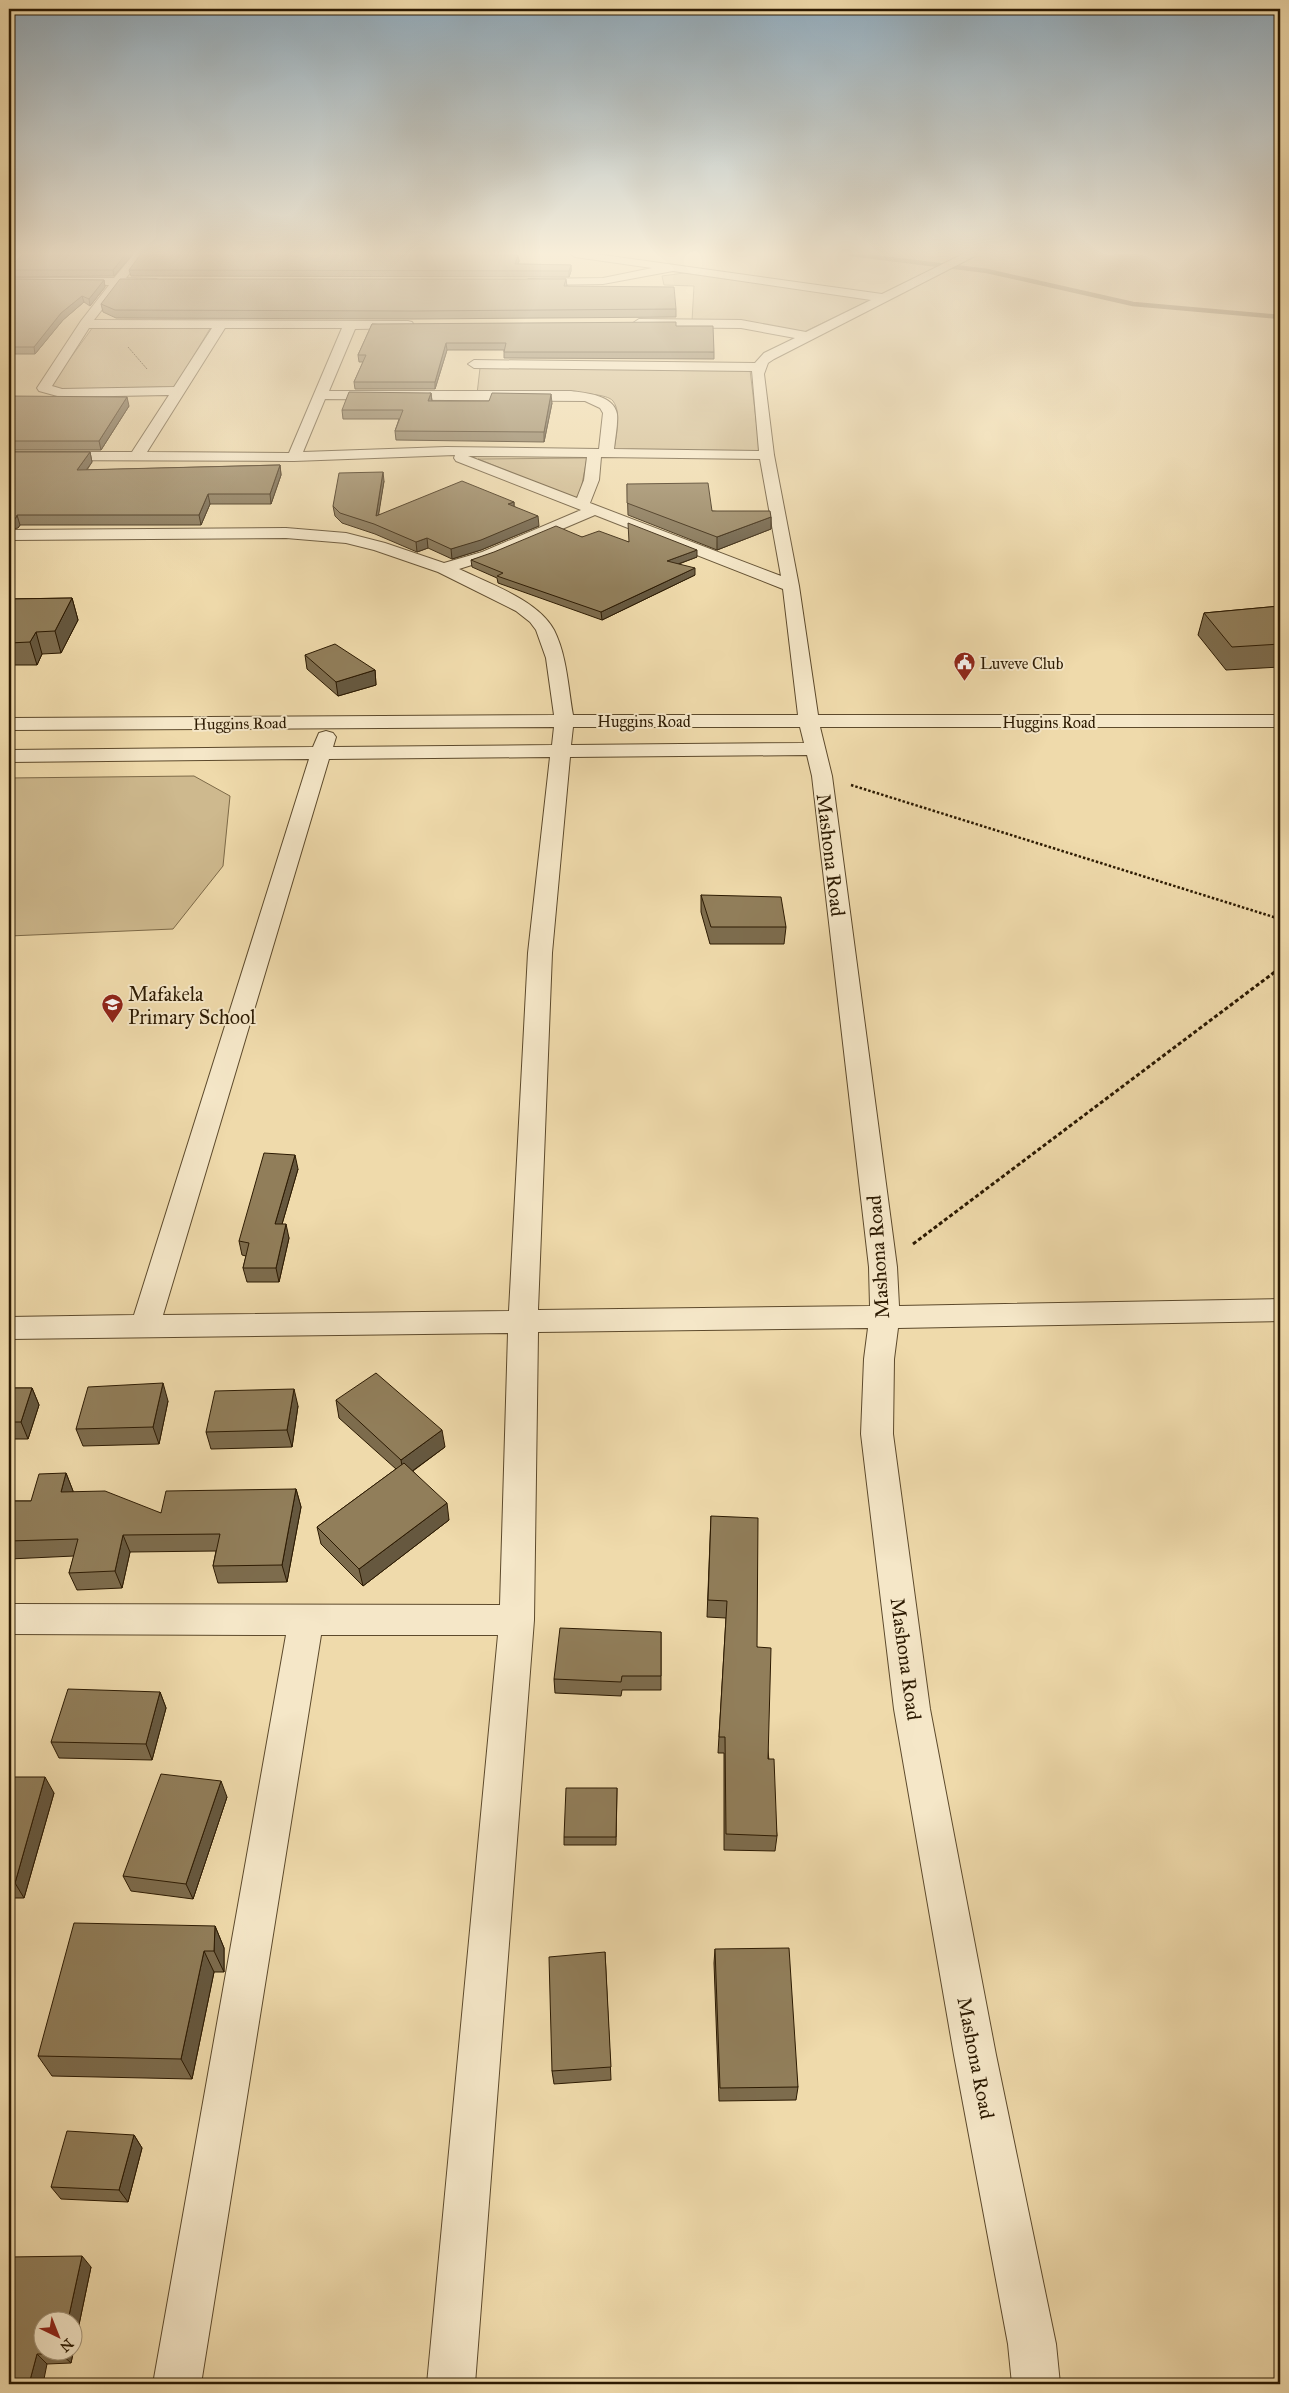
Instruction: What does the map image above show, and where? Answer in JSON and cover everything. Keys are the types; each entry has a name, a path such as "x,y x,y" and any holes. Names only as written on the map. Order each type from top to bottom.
{"street":[{"path":"58,366 44,388 61,393 172,391"},
{"path":"137,456 172,391 191,366"},
{"path":"294,456 333,366"},
{"path":"472,396 474,366"},
{"path":"593,366 758,368"},
{"name":"Mashona Road","path":"758,368 757,374 766,455 791,586 812,736 822,776 882,1267 885,1317 879,1359 877,1434 912,1709 1032,2344 1036,2384"},
{"path":"320,395 571,395 600,401 606,405 610,414 589,492 587,507"},
{"path":"9,456 294,456 446,452 766,455"},
{"path":"446,452 791,586"},
{"path":"444,568 488,555 587,507"},
{"path":"9,536 314,534 346,538 379,546 444,568 522,607 536,618 545,630 555,658 562,735 540,953 523,1322 517,1620 451,2384"},
{"path":"144,1326 330,721"},
{"name":"Huggins Road","path":"9,724 330,721 562,735 812,736 1280,721"},
{"path":"9,756 320,754 562,735 812,736"},
{"path":"9,1328 1280,1310"},
{"path":"9,1619 517,1620"},
{"path":"177,2384 306,1619"}],"path":[{"path":"148,366 172,391"},
{"path":"822,776 1280,919"},
{"path":"882,1267 1280,968"}],"shaded area":[{"path":"65,366 188,366 174,388 63,391 50,386"},
{"path":"480,368 750,370 760,452 614,450 618,418 613,401 590,394 571,393 477,394"},
{"path":"587,458 579,500 478,459"},
{"path":"194,776 230,796 223,866 173,929 9,936 9,778"}],"building":[{"path":"361,366 440,366 435,382 354,382"},
{"path":"349,392 431,393 428,401 489,401 492,393 551,394 544,432 395,431 403,410 342,410"},
{"path":"9,396 127,397 99,441 9,441"},
{"path":"9,452 90,452 77,470 280,465 270,494 208,494 199,515 17,515 16,518 9,519"},
{"path":"383,472 376,516 462,481 514,502 508,504 538,516 481,540 451,549 427,538 416,542 374,524 340,513 333,506 339,473"},
{"path":"708,483 712,511 770,511 771,517 717,537 627,503 627,484"},
{"path":"628,523 697,550 667,561 695,568 601,612 497,576 503,573 471,560 556,526 582,537 599,531 629,542"},
{"path":"72,598 55,631 36,632 30,642 9,643 9,599"},
{"path":"1280,606 1280,644 1232,647 1204,613"},
{"path":"335,644 375,670 336,682 305,655"},
{"path":"701,895 781,897 786,927 711,927"},
{"path":"264,1153 295,1155 275,1224 286,1224 276,1268 243,1268 249,1243 239,1241"},
{"path":"376,1373 442,1430 401,1460 336,1400"},
{"path":"163,1383 153,1427 76,1429 88,1387"},
{"path":"9,1388 32,1388 21,1422 9,1422"},
{"path":"294,1389 287,1430 206,1432 215,1391"},
{"path":"404,1463 447,1503 359,1569 317,1527"},
{"path":"66,1473 61,1492 105,1491 161,1513 166,1491 296,1489 282,1565 213,1566 220,1534 123,1535 115,1571 69,1573 78,1539 9,1541 9,1501 31,1501 39,1474"},
{"path":"711,1516 758,1518 757,1647 771,1648 768,1759 774,1759 777,1836 726,1834 725,1737 719,1737 727,1601 708,1600"},
{"path":"560,1628 661,1632 661,1676 622,1676 621,1682 554,1679"},
{"path":"68,1689 160,1692 146,1744 51,1742"},
{"path":"161,1774 221,1781 186,1884 123,1876"},
{"path":"9,1777 45,1777 15,1883 9,1883"},
{"path":"566,1788 617,1788 616,1837 564,1837"},
{"path":"74,1923 215,1926 214,1951 204,1951 181,2059 38,2056"},
{"path":"789,1948 798,2087 720,2088 715,1949"},
{"path":"605,1952 611,2067 552,2071 549,1957"},
{"path":"67,2131 134,2135 119,2190 51,2187"},
{"path":"82,2256 70,2310 32,2310 32,2360 35,2360 29,2384 9,2384 9,2257"}],"place":[{"name":"Luveve Club","path":"964,682"},
{"name":"Mafakela Primary School","path":"112,1024"}]}
